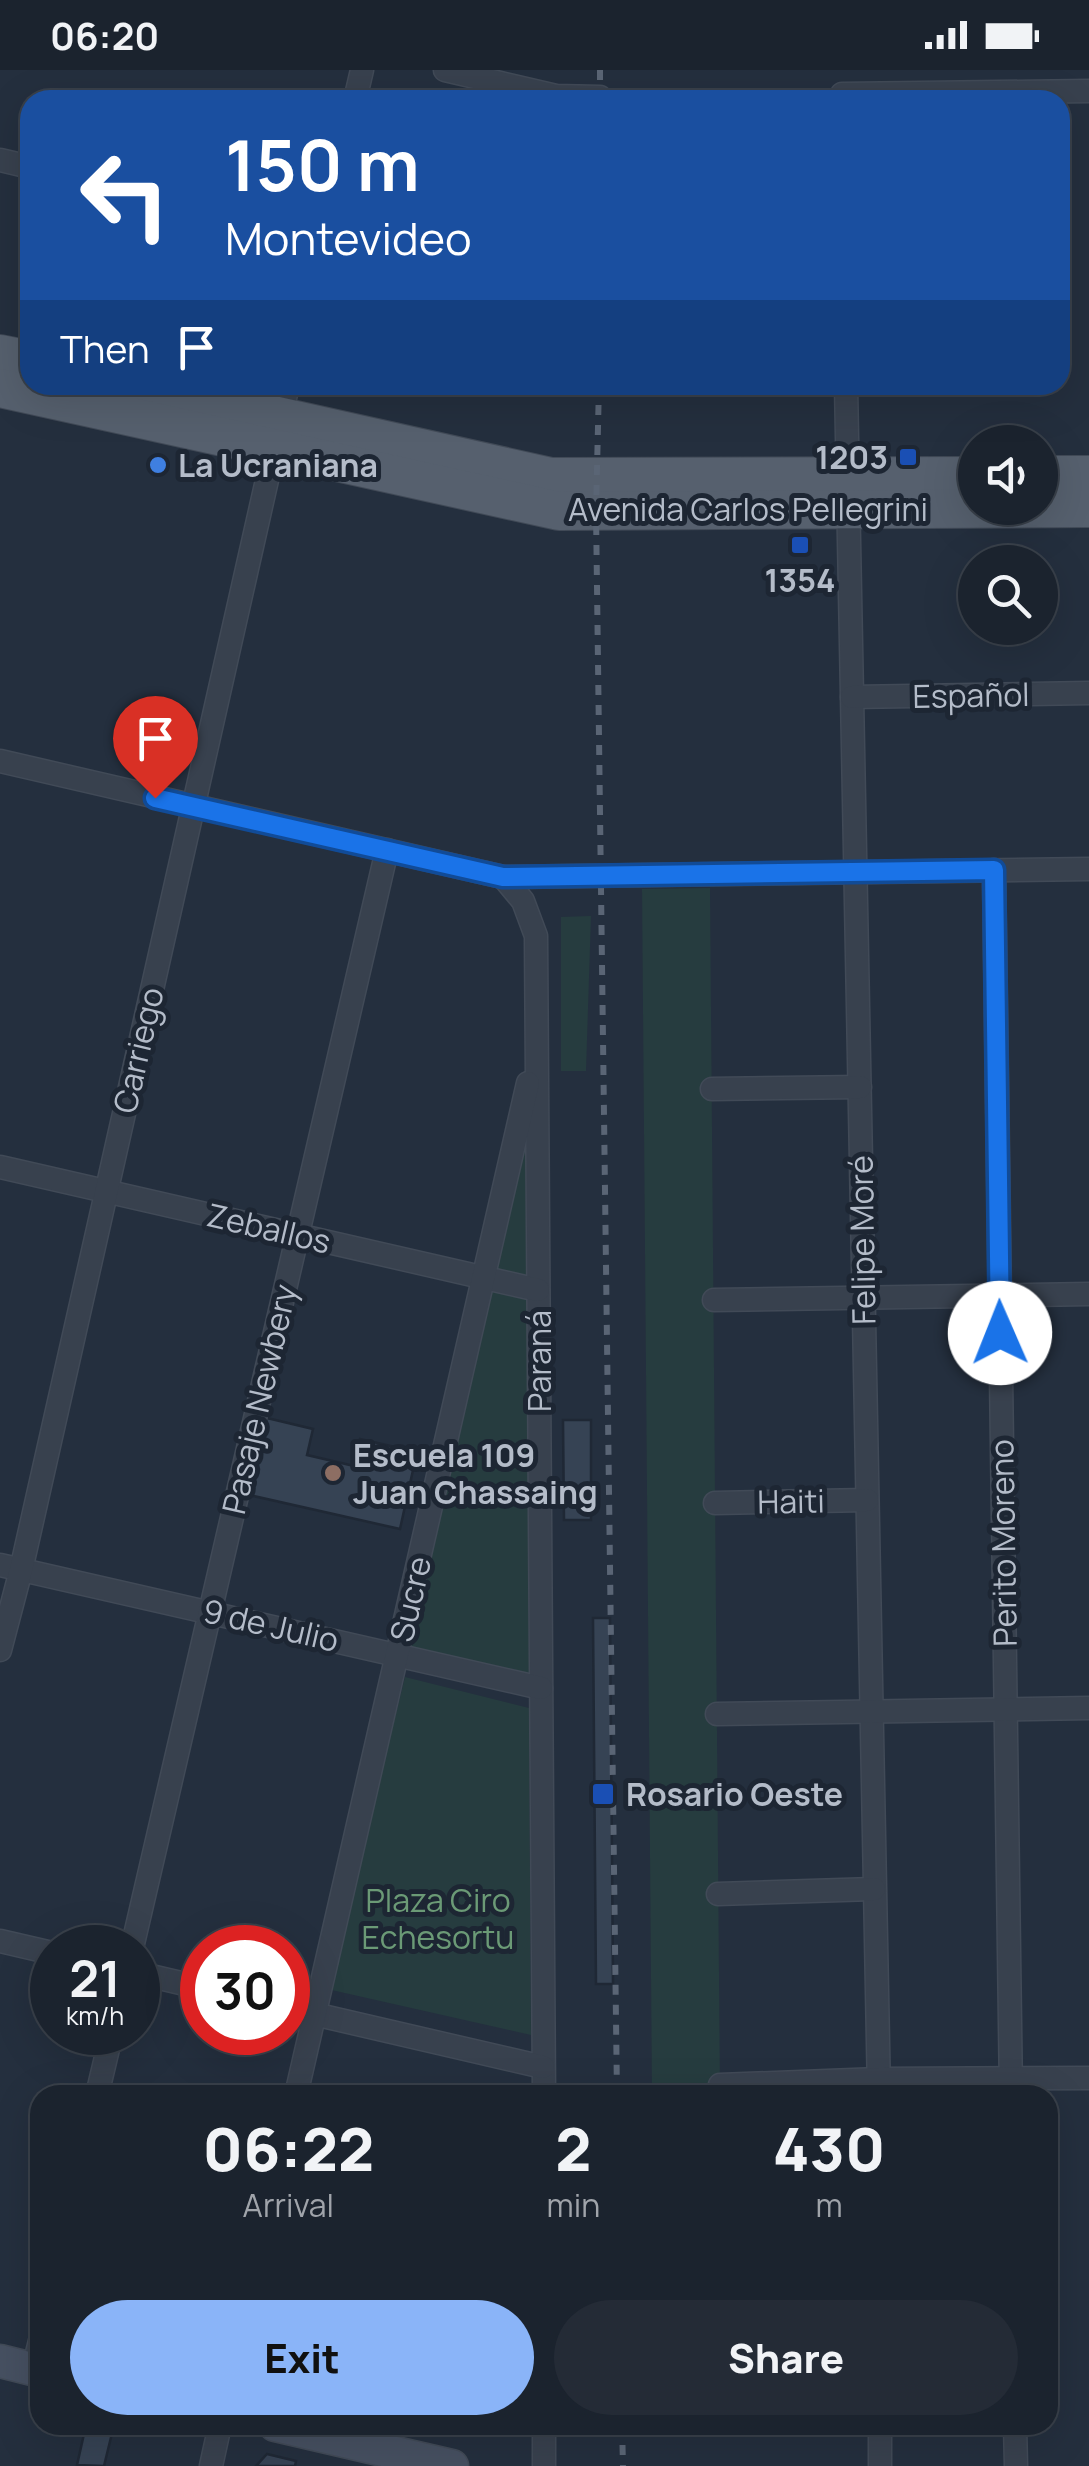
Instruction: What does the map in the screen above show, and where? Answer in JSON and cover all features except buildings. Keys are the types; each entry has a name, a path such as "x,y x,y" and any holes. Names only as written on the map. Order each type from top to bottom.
{"main road":[{"name":"Avenida Carlos Pellegrini","path":"68,395 281,417"},
{"name":"Avenida Carlos Pellegrini","path":"184,395 281,417 559,511 848,493 958,478"},
{"path":"1058,476 1089,475"},
{"name":"Avenida Carlos Pellegrini","path":"848,493 1089,508"},
{"path":"0,2362 30,2360"},
{"path":"318,2435 452,2466"}],"street":[{"path":"445,70 530,90"},
{"name":"Felipe Moré","path":"846,395 879,2085"},
{"name":"Carriego","path":"0,1650 10,1567 106,1192 281,417"},
{"name":"Español","path":"852,696 1089,692"},
{"path":"1,767 503,877 1089,869"},
{"name":"Pasaje Newbery","path":"137,1925 387,850"},
{"name":"Perito Moreno","path":"994,870 1011,2085"},
{"name":"Paraná","path":"503,877 523,901 536,936 544,2085"},
{"name":"Sucre","path":"298,2085 537,1045"},
{"path":"712,1089 860,1086"},
{"name":"Zeballos","path":"0,1167 538,1290"},
{"path":"714,1300 1089,1294"},
{"name":"Haiti","path":"716,1503 867,1500"},
{"name":"9 de Julio","path":"10,1567 541,1688"},
{"path":"717,1714 1089,1708"},
{"path":"718,1894 874,1889"},
{"path":"0,1940 30,1948"},
{"path":"310,2013 544,2067"},
{"path":"99,2085 107,2055"},
{"path":"1028,2085 1089,2078"},
{"path":"210,2466 218,2435"},
{"path":"544,2435 544,2466"},
{"path":"880,2435 880,2466"},
{"path":"1015,2435 1016,2466"}],"green space":[{"path":"710,888 720,2085 652,2085 642,889"},
{"path":"591,916 586,1071 561,1071 561,917"},
{"path":"531,1102 532,1278 494,1270"},
{"path":"486,1287 533,1297 534,1674 407,1647"},
{"name":"Plaza Ciro Echesortu","path":"405,1677 529,1708 531,2035 327,1989"}],"railway":[{"path":"600,70 600,90"},
{"path":"599,395 596,511 617,2085"},
{"path":"622,2435 623,2466"}],"place":[{"name":"1203","path":"908,457"},
{"name":"La Ucraniana","path":"158,465"},
{"name":"1354","path":"800,545"},
{"name":"Escuela 109 Juan Chassaing","path":"333,1473"},
{"name":"Rosario Oeste","path":"603,1794"}],"route":[{"path":"155,798 503,877 994,870 1000,1333"}]}
